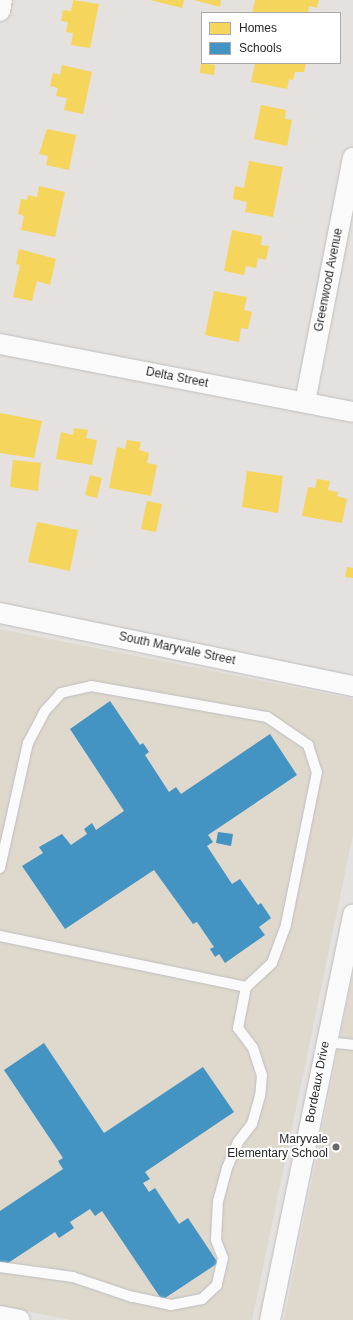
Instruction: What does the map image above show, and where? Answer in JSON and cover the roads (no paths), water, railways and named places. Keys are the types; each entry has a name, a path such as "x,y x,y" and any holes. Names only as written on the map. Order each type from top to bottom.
{"street":[{"path":"0,12 2,0"},
{"name":"Greenwood Avenue","path":"305,402 353,158"},
{"name":"Delta Street","path":"0,344 353,412"},
{"name":"South Maryvale Street","path":"0,613 353,686"},
{"name":"Bordeaux Drive","path":"270,1320 353,914"},
{"path":"0,1316 20,1320"}],"lane":[{"path":"0,868 28,743 45,711 62,693 91,686 267,717 308,745 317,772 286,925 272,963 246,987 238,1028 253,1048 262,1075 260,1096 252,1124 238,1142 227,1168 218,1201 216,1240 223,1258 217,1285 202,1299 171,1305 132,1297 73,1277 0,1267"},
{"path":"0,936 246,987"},
{"path":"326,1042 353,1045"}],"place":[{"name":"Maryvale Elementary School","path":"336,1147"}]}
